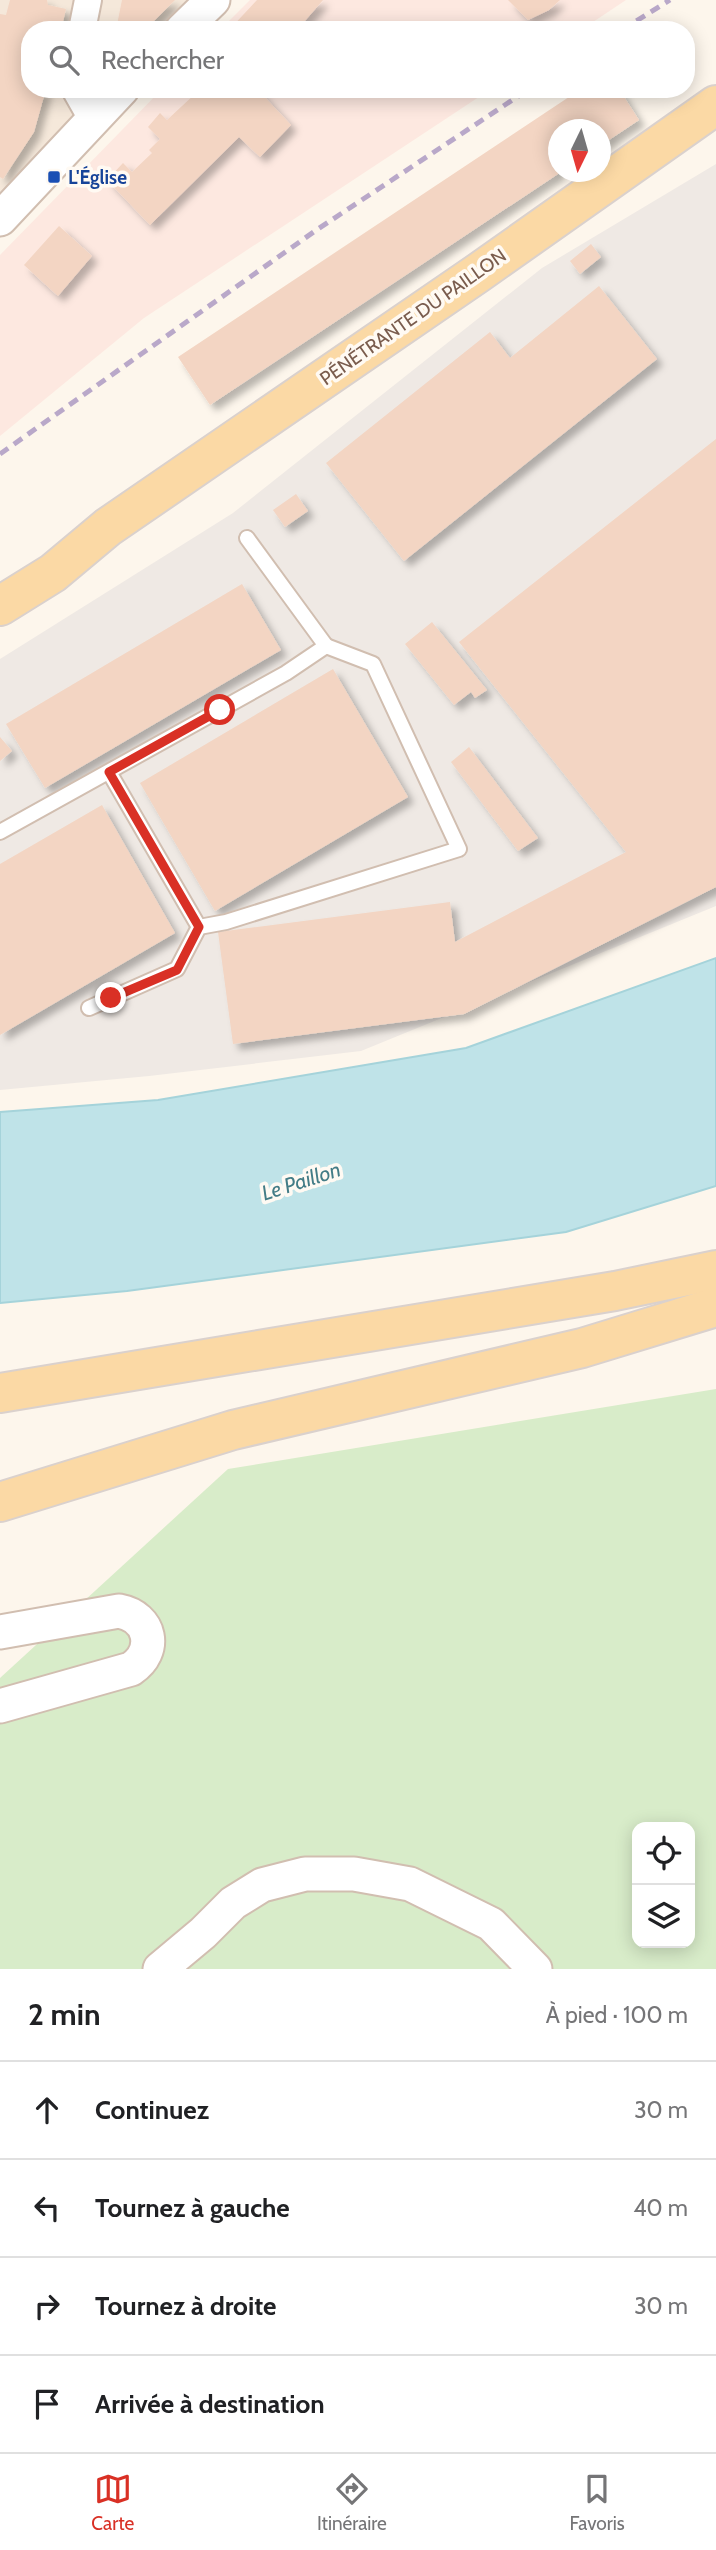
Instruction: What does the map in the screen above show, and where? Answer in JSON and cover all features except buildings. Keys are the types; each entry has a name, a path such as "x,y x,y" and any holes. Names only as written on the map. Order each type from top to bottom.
{"main road":[{"name":"PÉNÉTRANTE DU PAILLON","path":"108,527 716,105"},
{"path":"0,585 47,555 108,527"},
{"path":"0,606 53,573 108,527"},
{"path":"0,1393 615,1292 716,1270"},
{"path":"0,1502 233,1430 582,1348 716,1307"}],"street":[{"path":"84,21 88,0"},
{"path":"192,21 212,0"},
{"path":"80,98 92,119"},
{"path":"0,219 113,98"},
{"path":"0,1632 119,1611 130,1613 139,1619 147,1634 143,1657 131,1669 0,1706"},
{"path":"160,1969 203,1933 233,1903 262,1885 305,1874 354,1874 410,1884 491,1924 536,1969"}],"lane":[{"path":"199,927 226,922 459,849 373,664 326,646 247,538"},
{"path":"0,832 286,673 326,646"},
{"path":"109,772 199,927"},
{"path":"89,1008 177,970 199,927"}],"shaded area":[{"path":"0,0 227,0 205,21 21,21 21,98 130,98 0,238"},
{"path":"250,0 626,0 594,21 229,21"},
{"path":"153,98 477,98 144,318 0,436 0,255"},
{"path":"716,164 716,906 361,1051 0,1090 0,659 233,513 542,268"}],"green space":[{"path":"716,1389 716,1969 0,1969 0,1678 228,1469"}],"water":[{"name":"Le Paillon","path":"716,958 716,1186 566,1232 127,1291 0,1303 0,1112 158,1100 466,1048"}],"railway":[{"path":"636,21 670,0"},
{"path":"0,454 315,231 515,98"}],"place":[{"name":"L'Église","path":"54,177"}],"route":[{"path":"111,998 177,970 199,927 109,772 220,710"}]}
